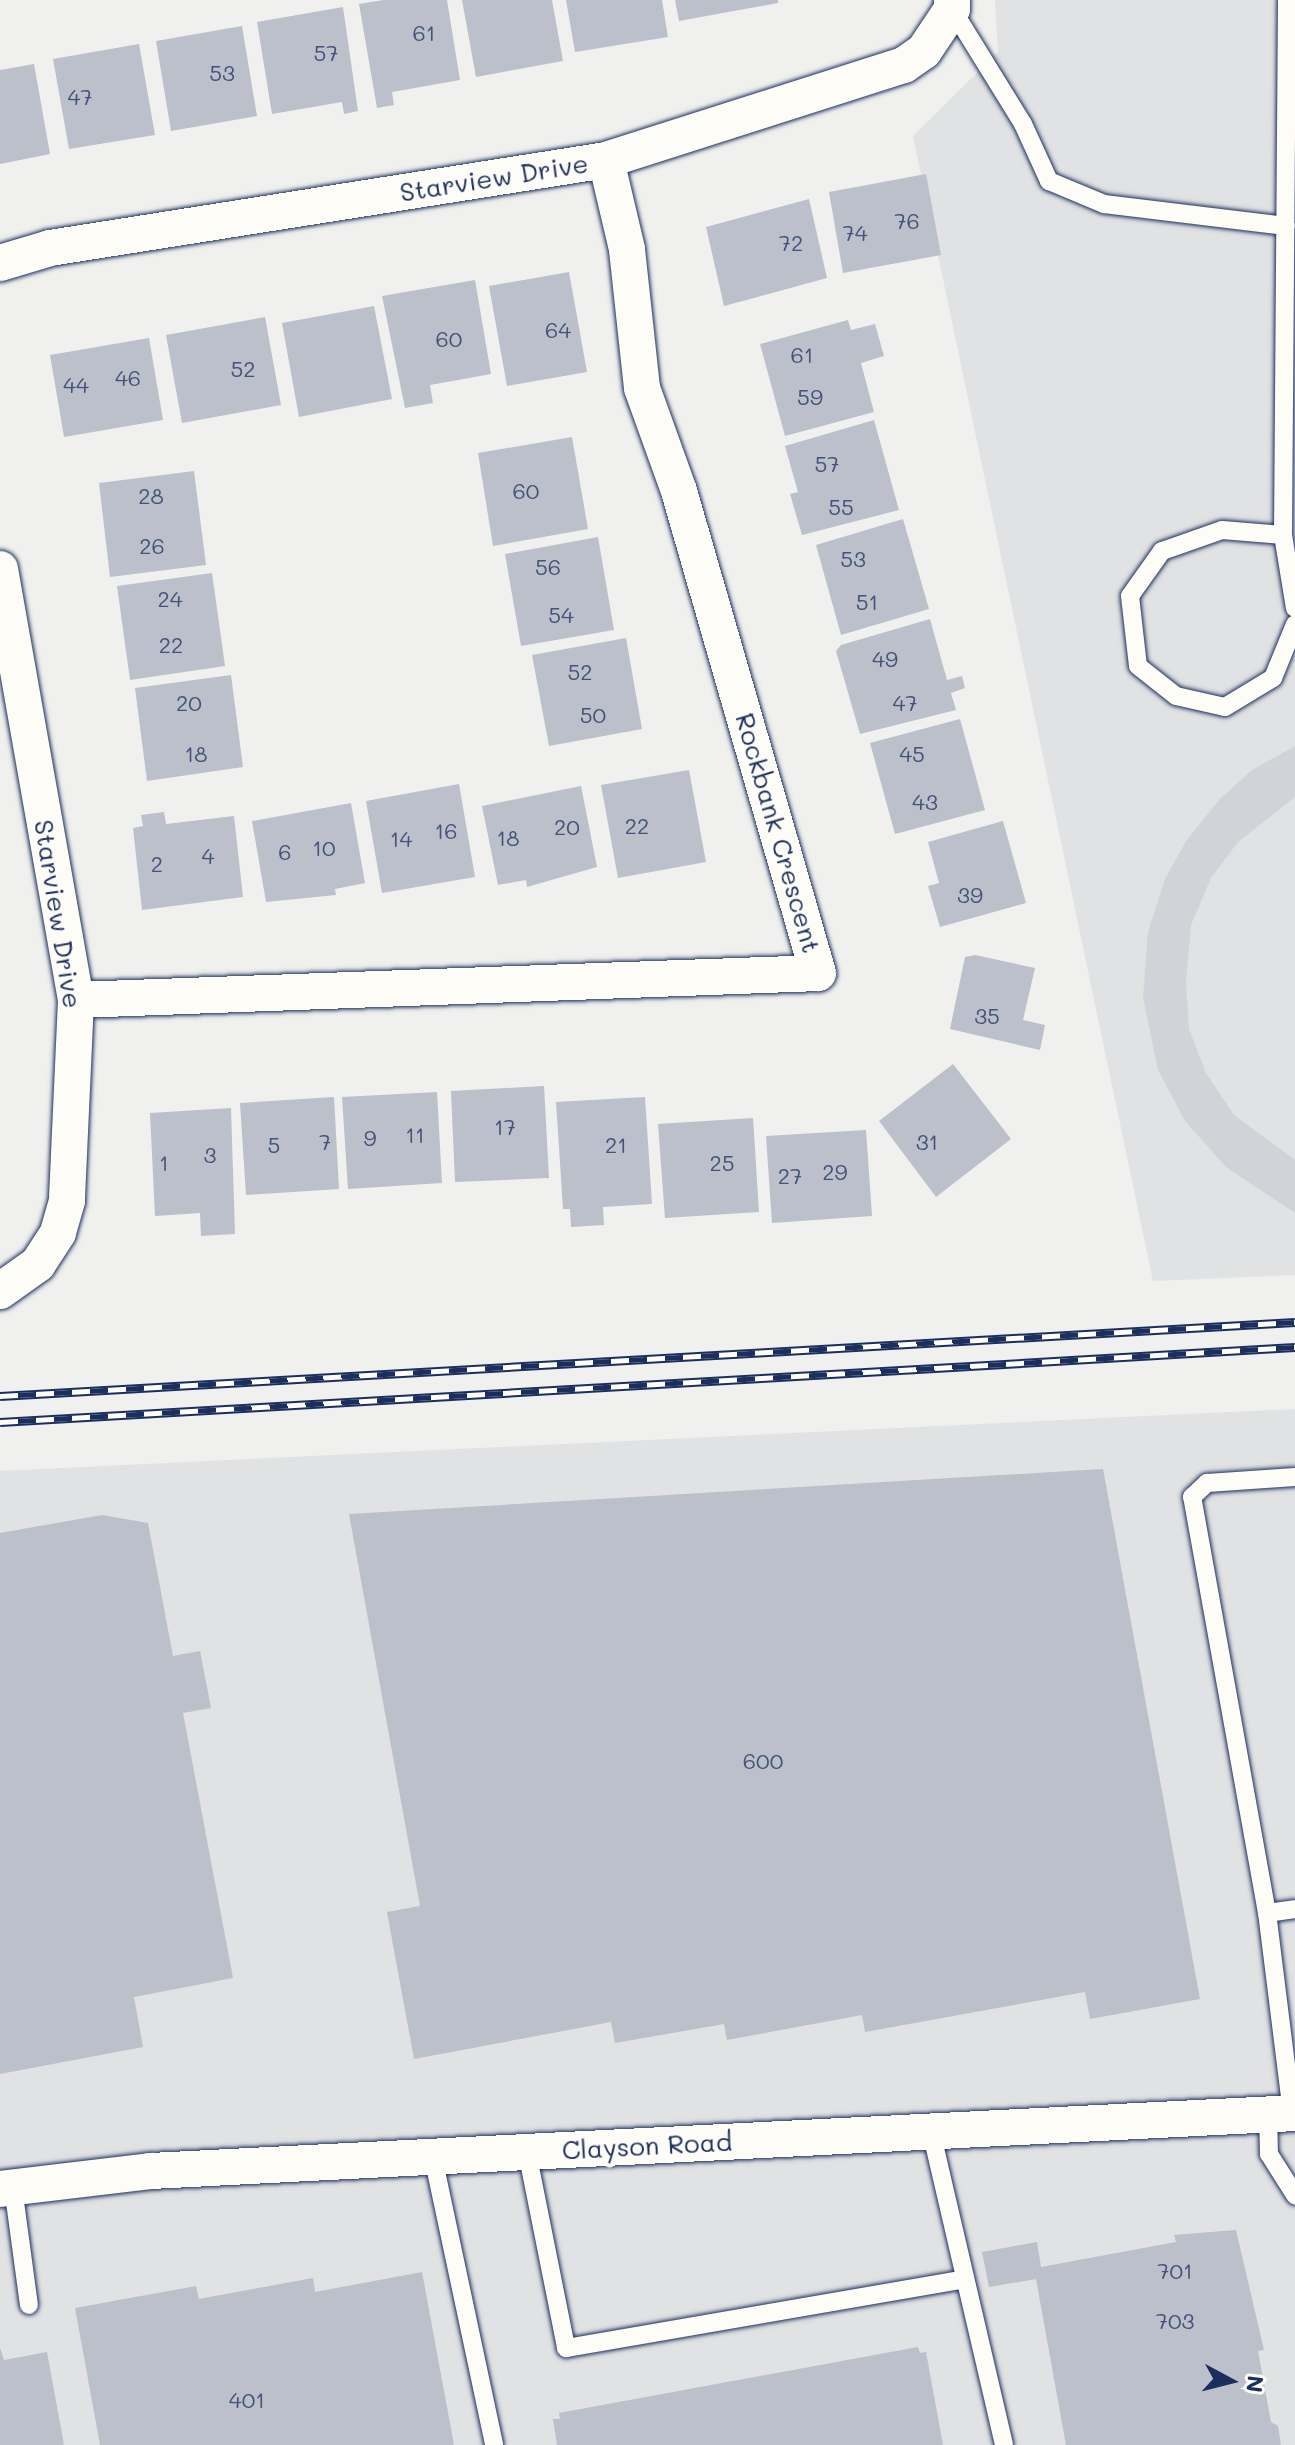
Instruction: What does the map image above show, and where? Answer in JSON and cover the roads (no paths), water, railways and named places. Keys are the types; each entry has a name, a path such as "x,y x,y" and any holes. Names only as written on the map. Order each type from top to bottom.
{"street":[{"name":"Starview Drive","path":"0,263 50,248 606,160 904,65 924,51 952,4"},
{"name":"Rockbank Crescent","path":"76,1000 818,973 679,491 642,388 627,249 606,160"},
{"name":"Starview Drive","path":"0,569 76,1000 67,1201 58,1233 38,1264 3,1290"},
{"name":"Clayson Road","path":"6,2188 151,2171 1285,2112"}],"lane":[{"path":"1287,0 1283,535 1295,608"},
{"path":"952,4 1023,124 1049,181 1104,204 1286,226"},
{"path":"1283,535 1222,530 1162,551 1130,596 1138,666 1176,696 1225,707 1273,678 1295,624"},
{"path":"1295,1477 1207,1483 1192,1497 1267,1913 1285,2112 1269,2154 1295,2195"},
{"path":"1267,1913 1295,1909"},
{"path":"931,2131 1004,2445"},
{"path":"527,2152 566,2348 965,2279"},
{"path":"433,2157 494,2445"},
{"path":"6,2188 29,2305"}],"railway":[{"path":"0,1396 1295,1322"},
{"path":"0,1422 1295,1347"}]}
